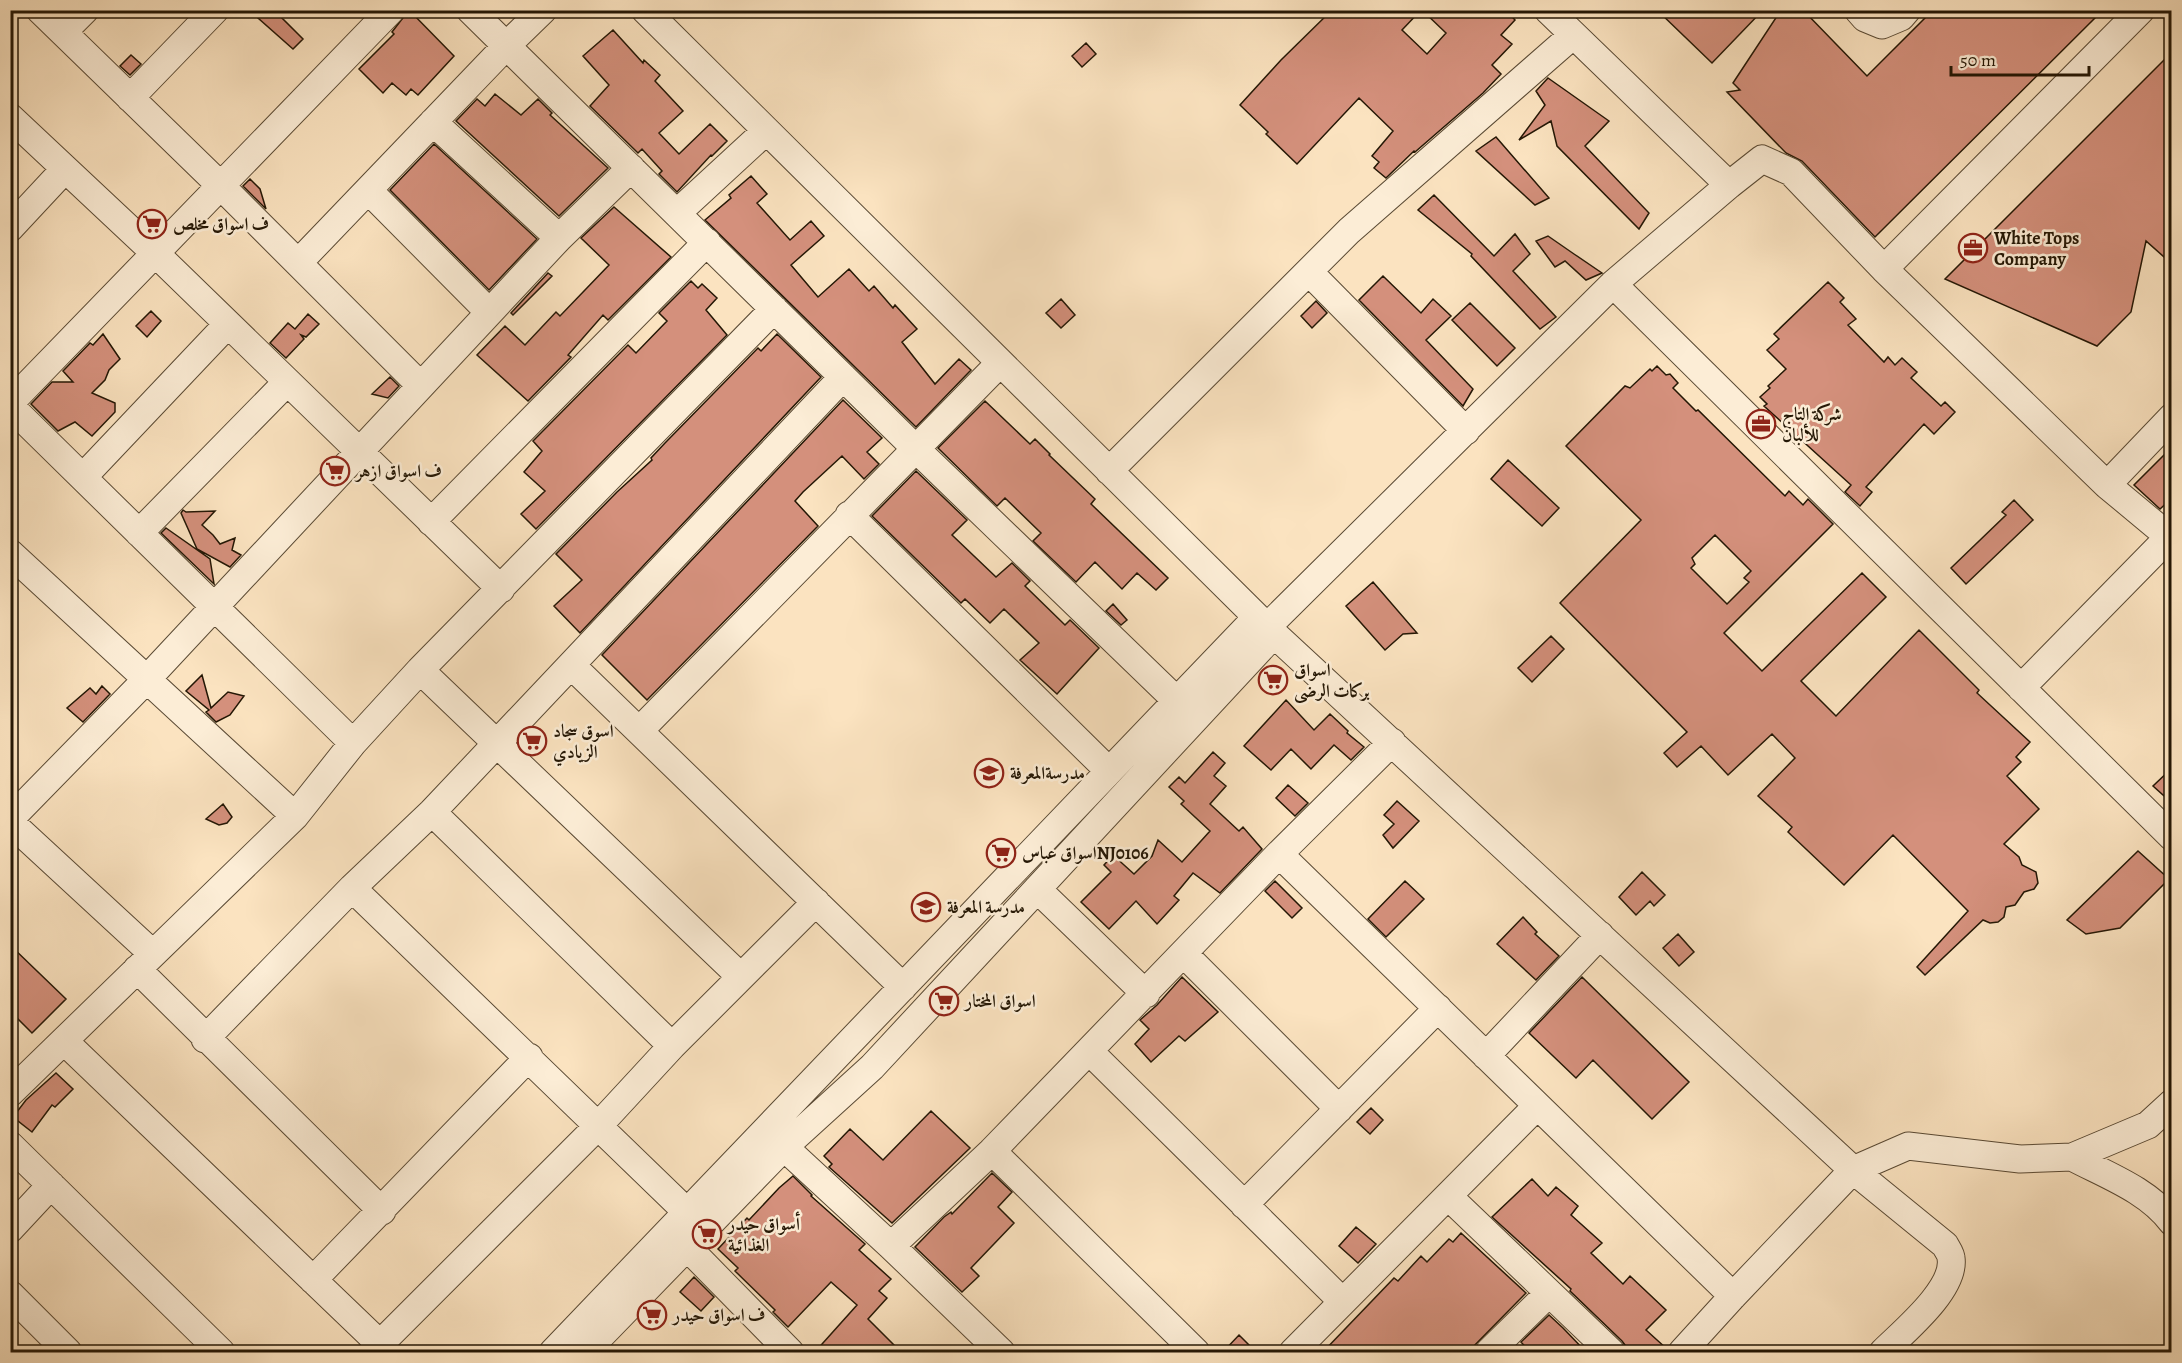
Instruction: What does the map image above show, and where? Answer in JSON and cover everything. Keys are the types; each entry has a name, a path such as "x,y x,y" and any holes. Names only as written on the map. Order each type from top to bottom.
{"street":[{"path":"40,10 221,186 420,385"},
{"path":"63,32 85,10"},
{"path":"130,98 215,10"},
{"path":"353,743 10,405 392,10"},
{"path":"470,10 915,448 1177,701"},
{"path":"298,263 543,10"},
{"path":"645,10 1266,626 1853,1170 1946,1245 1951,1257 1947,1281 1937,1296 1883,1353"},
{"path":"1548,10 1729,185"},
{"path":"1858,10 1865,18 1882,25 1901,17 1907,10"},
{"path":"1884,268 2141,10"},
{"path":"1109,471 1350,231 1573,35"},
{"path":"10,117 155,253 501,590"},
{"path":"433,122 559,238"},
{"path":"677,213 766,130"},
{"path":"553,1353 1177,701 1266,626 1613,284 1762,159 1791,172 1884,268 2107,485 2167,547 2021,688"},
{"path":"382,1211 205,1039 145,962 10,821 360,453 420,385 559,238 631,168"},
{"path":"10,228 65,169"},
{"path":"368,190 489,312"},
{"path":"431,522 707,242"},
{"path":"1309,272 1466,431"},
{"path":"1613,284 2172,837"},
{"path":"10,1093 295,816 353,743 420,670 501,590 774,309"},
{"path":"82,477 228,324"},
{"path":"640,730 1000,363"},
{"path":"205,1039 352,888 432,812 843,377"},
{"path":"139,533 287,382"},
{"path":"2107,485 2172,417"},
{"path":"849,515 1109,771"},
{"path":"10,553 295,816"},
{"path":"585,1353 784,1147 872,1067 1037,889 1266,626"},
{"path":"571,665 903,987"},
{"path":"420,670 741,977"},
{"path":"891,1246 992,1151 1279,854 1392,742"},
{"path":"432,812 672,1046"},
{"path":"1279,854 1732,1296"},
{"path":"352,888 688,1213"},
{"path":"1037,889 1146,994"},
{"path":"64,1041 313,1280 377,1349 599,1125 672,1046 816,902"},
{"path":"1486,1056 1600,935"},
{"path":"1184,954 1340,1109"},
{"path":"1244,1205 1438,1008"},
{"path":"847,1046 872,1067"},
{"path":"1090,1052 1342,1301"},
{"path":"313,1280 529,1057"},
{"path":"1682,1353 1732,1296 1853,1170 1908,1146 2020,1159 2072,1157 2148,1125 2172,1103"},
{"path":"1293,1353 1537,1106"},
{"path":"10,1144 220,1353"},
{"path":"784,1147 891,1246 1001,1353"},
{"path":"992,1151 1196,1353"},
{"path":"2072,1157 2140,1193 2161,1208 2172,1222"},
{"path":"10,1229 51,1185"},
{"path":"1449,1197 1611,1353"},
{"path":"687,1247 790,1353"},
{"path":"1489,1353 1549,1293"},
{"path":"10,1294 61,1350"}],"building":[{"path":"249,10 293,10 282,18 303,39 293,49"},
{"path":"409,10 454,56 418,95 411,89 406,95 392,83 383,93 359,69 394,34 392,32"},
{"path":"1332,10 1421,10 1402,30 1427,54 1446,33 1422,10 1506,10 1515,20 1501,35 1512,44 1492,65 1501,74 1483,93 1414,151 1386,178 1374,168 1379,162 1372,156 1393,131 1359,98 1297,164 1240,105 1281,60"},
{"path":"1657,10 1763,10 1712,63"},
{"path":"1781,10 1803,10 1867,76 1933,10 2103,10 1875,237 1802,161 1786,153 1727,92 1740,90 1733,83"},
{"path":"613,30 643,63 644,60 660,75 655,81 683,111 659,133 679,154 710,124 727,141 677,192 659,174 662,171 642,149 638,153 590,106 609,85 583,56"},
{"path":"1086,43 1096,54 1082,67 1072,56"},
{"path":"2172,52 2172,264 2146,241 2131,312 2097,346 1945,279"},
{"path":"131,55 141,64 130,75 120,66"},
{"path":"1548,78 1609,121 1585,146 1649,213 1639,229 1557,146 1551,121 1519,140 1545,105 1536,91"},
{"path":"495,94 521,115 538,99 552,113 550,115 608,168 559,216 456,121 477,99 485,106"},
{"path":"1496,137 1549,198 1535,205 1476,151"},
{"path":"434,144 537,239 489,290 390,190"},
{"path":"751,176 767,194 757,203 790,240 811,221 824,236 791,265 818,297 849,269 869,291 874,286 893,308 895,305 917,329 902,342 935,384 959,359 971,370 916,427 705,220 731,198 729,195"},
{"path":"250,179 260,189 266,209 243,186"},
{"path":"1434,195 1494,256 1515,234 1530,254 1513,271 1556,317 1540,329 1471,256 1472,254 1418,210"},
{"path":"614,207 671,257 608,320 603,315 568,355 571,357 528,401 477,355 505,326 525,345 556,312 560,316 609,265 581,238"},
{"path":"1548,236 1602,273 1586,280 1565,261 1555,267 1536,241"},
{"path":"548,273 552,276 513,315 511,313"},
{"path":"1383,276 1421,313 1433,299 1451,316 1426,340 1473,389 1463,406 1359,300"},
{"path":"691,281 698,288 702,284 717,298 706,310 727,335 536,529 521,514 545,491 524,472 542,451 533,441 628,345 636,353 667,321 659,313"},
{"path":"1828,282 1844,298 1840,302 1856,319 1848,325 1884,362 1888,357 1895,365 1902,358 1917,372 1911,378 1941,406 1945,402 1955,412 1934,434 1924,424 1866,487 1872,492 1860,506 1845,492 1851,485 1764,406 1767,404 1760,397 1786,369 1767,350 1779,339 1774,334"},
{"path":"1061,299 1075,315 1061,328 1046,313"},
{"path":"1316,301 1327,313 1312,328 1301,316"},
{"path":"1470,303 1515,348 1497,366 1452,320"},
{"path":"151,311 161,321 147,337 136,326"},
{"path":"308,314 319,324 306,337 301,335 304,339 286,358 270,343 288,323 295,329"},
{"path":"103,334 120,359 92,393 115,403 115,412 92,436 75,422 58,431 31,404 52,382 73,382 63,371 90,343 93,345"},
{"path":"777,334 821,377 580,633 554,606 582,580 556,554 652,460 651,458 665,443 758,348 761,351"},
{"path":"1657,366 1666,375 1670,374 1678,383 1673,388 1785,496 1789,491 1803,505 1808,499 1833,524 1724,633 1762,671 1862,573 1886,597 1801,681 1836,716 1919,630 1979,690 1977,693 2030,742 2016,757 2021,762 2007,776 2039,809 2004,844 2019,857 2022,865 2036,872 2038,883 2034,889 2024,892 2015,905 2006,907 2004,917 1998,922 1990,923 1983,920 1925,975 1917,967 1968,911 1893,835 1844,885 1788,832 1792,827 1758,796 1795,758 1772,734 1728,775 1701,746 1677,767 1664,753 1687,732 1560,603 1641,520 1566,446 1625,386 1630,388 1650,369 1652,371","holes":["1715,535 1751,571 1744,578 1749,582 1727,604 1691,568 1695,564 1692,558"]},
{"path":"390,377 399,386 388,398 372,394"},
{"path":"843,400 882,438 867,452 879,464 864,479 842,456 803,492 795,501 818,526 647,700 602,655"},
{"path":"985,401 1030,444 1035,439 1095,499 1091,504 1168,578 1156,590 1137,573 1122,589 1095,562 1076,582 1033,541 1041,533 1005,498 997,506 938,448"},
{"path":"2172,447 2172,498 2160,509 2134,485"},
{"path":"1508,460 1559,508 1542,526 1491,479"},
{"path":"916,471 967,520 952,535 996,577 1012,563 1030,581 1025,586 1065,625 1070,620 1099,648 1057,694 1020,660 1039,643 1004,609 990,623 965,599 961,603 872,516"},
{"path":"2014,500 2033,520 1966,584 1951,568 2006,515 2002,512"},
{"path":"183,510 186,512 215,511 202,525 220,544 235,538 232,550 241,555 230,567 197,549 181,513"},
{"path":"166,528 210,559 214,584 161,533"},
{"path":"1373,582 1417,633 1403,634 1385,650 1346,606"},
{"path":"1113,604 1127,620 1121,625 1106,611"},
{"path":"1551,636 1564,649 1532,682 1518,668"},
{"path":"202,675 211,708 228,692 244,696 230,715 216,722 206,712 209,710 186,691"},
{"path":"102,686 110,694 83,722 67,708 90,688 96,694"},
{"path":"1286,700 1314,730 1330,714 1364,747 1351,760 1334,745 1311,769 1291,749 1271,770 1244,746"},
{"path":"1213,752 1225,763 1214,776 1226,786 1210,804 1239,831 1243,827 1262,849 1220,893 1193,873 1174,896 1179,900 1157,924 1136,901 1109,929 1081,902 1111,872 1104,865 1113,855 1134,874 1152,856 1158,840 1182,862 1210,831 1181,804 1184,801 1169,787 1179,777 1185,783"},
{"path":"2172,768 2172,803 2153,786"},
{"path":"1288,785 1308,803 1295,816 1276,798"},
{"path":"1397,801 1419,821 1393,848 1383,835 1394,824 1384,815"},
{"path":"223,804 232,817 227,823 219,825 206,819"},
{"path":"2138,851 2169,879 2120,928 2086,934 2067,920"},
{"path":"1642,872 1665,895 1654,906 1650,901 1636,915 1619,897"},
{"path":"1275,881 1302,908 1292,918 1265,891"},
{"path":"1405,881 1424,899 1386,937 1368,919"},
{"path":"1523,917 1537,932 1535,934 1559,956 1536,980 1497,944"},
{"path":"1678,934 1694,952 1679,966 1663,948"},
{"path":"10,945 66,999 32,1033 10,1011"},
{"path":"1182,977 1218,1012 1185,1041 1179,1036 1151,1062 1135,1044 1149,1029 1140,1020"},
{"path":"1582,977 1689,1082 1652,1119 1593,1060 1576,1078 1529,1033"},
{"path":"56,1073 73,1089 55,1107 52,1105 32,1132 13,1117 26,1100"},
{"path":"1371,1108 1383,1120 1370,1134 1357,1122"},
{"path":"931,1111 970,1148 892,1223 829,1167 832,1164 824,1156 850,1129 883,1160"},
{"path":"992,1173 1012,1192 998,1207 1014,1223 971,1268 979,1276 962,1292 915,1247 944,1217 951,1212 952,1214"},
{"path":"793,1176 811,1196 865,1244 859,1250 891,1279 879,1291 887,1298 868,1319 902,1353 814,1353 857,1305 831,1282 788,1327 773,1312 775,1310 735,1271 738,1268 718,1249 747,1218 749,1220"},
{"path":"1532,1179 1548,1196 1556,1187 1578,1206 1571,1215 1602,1243 1591,1253 1623,1284 1630,1276 1666,1310 1646,1330 1667,1349 1667,1353 1631,1353 1622,1341 1570,1291 1571,1289 1492,1217"},
{"path":"1356,1227 1376,1244 1358,1263 1339,1246"},
{"path":"1461,1233 1526,1293 1467,1353 1322,1353 1394,1278 1398,1281 1421,1256 1427,1262 1449,1239 1453,1242"},
{"path":"694,1277 714,1297 701,1311 680,1292"},
{"path":"1549,1315 1587,1353 1531,1353 1521,1342"},
{"path":"1239,1335 1257,1353 1222,1353"}],"place":[{"name":"ف اسواق مخلص","path":"152,224"},
{"name":"White Tops Company","path":"1973,248"},
{"name":"شركة التاج للألبان","path":"1761,424"},
{"name":"ف اسواق ازهر","path":"335,471"},
{"name":"اسواق بركات الرضى","path":"1273,680"},
{"name":"اسوق سجاد الزيادي","path":"532,741"},
{"name":"مدرسةالمعرفة","path":"989,773"},
{"name":"اسواق عباسNJ0106","path":"1001,853"},
{"name":"مدرسة المعرفة","path":"926,907"},
{"name":"اسواق المختار","path":"944,1001"},
{"name":"أسواق حيدر الغذائية","path":"707,1234"},
{"name":"ف اسواق حيدر","path":"652,1315"}]}
